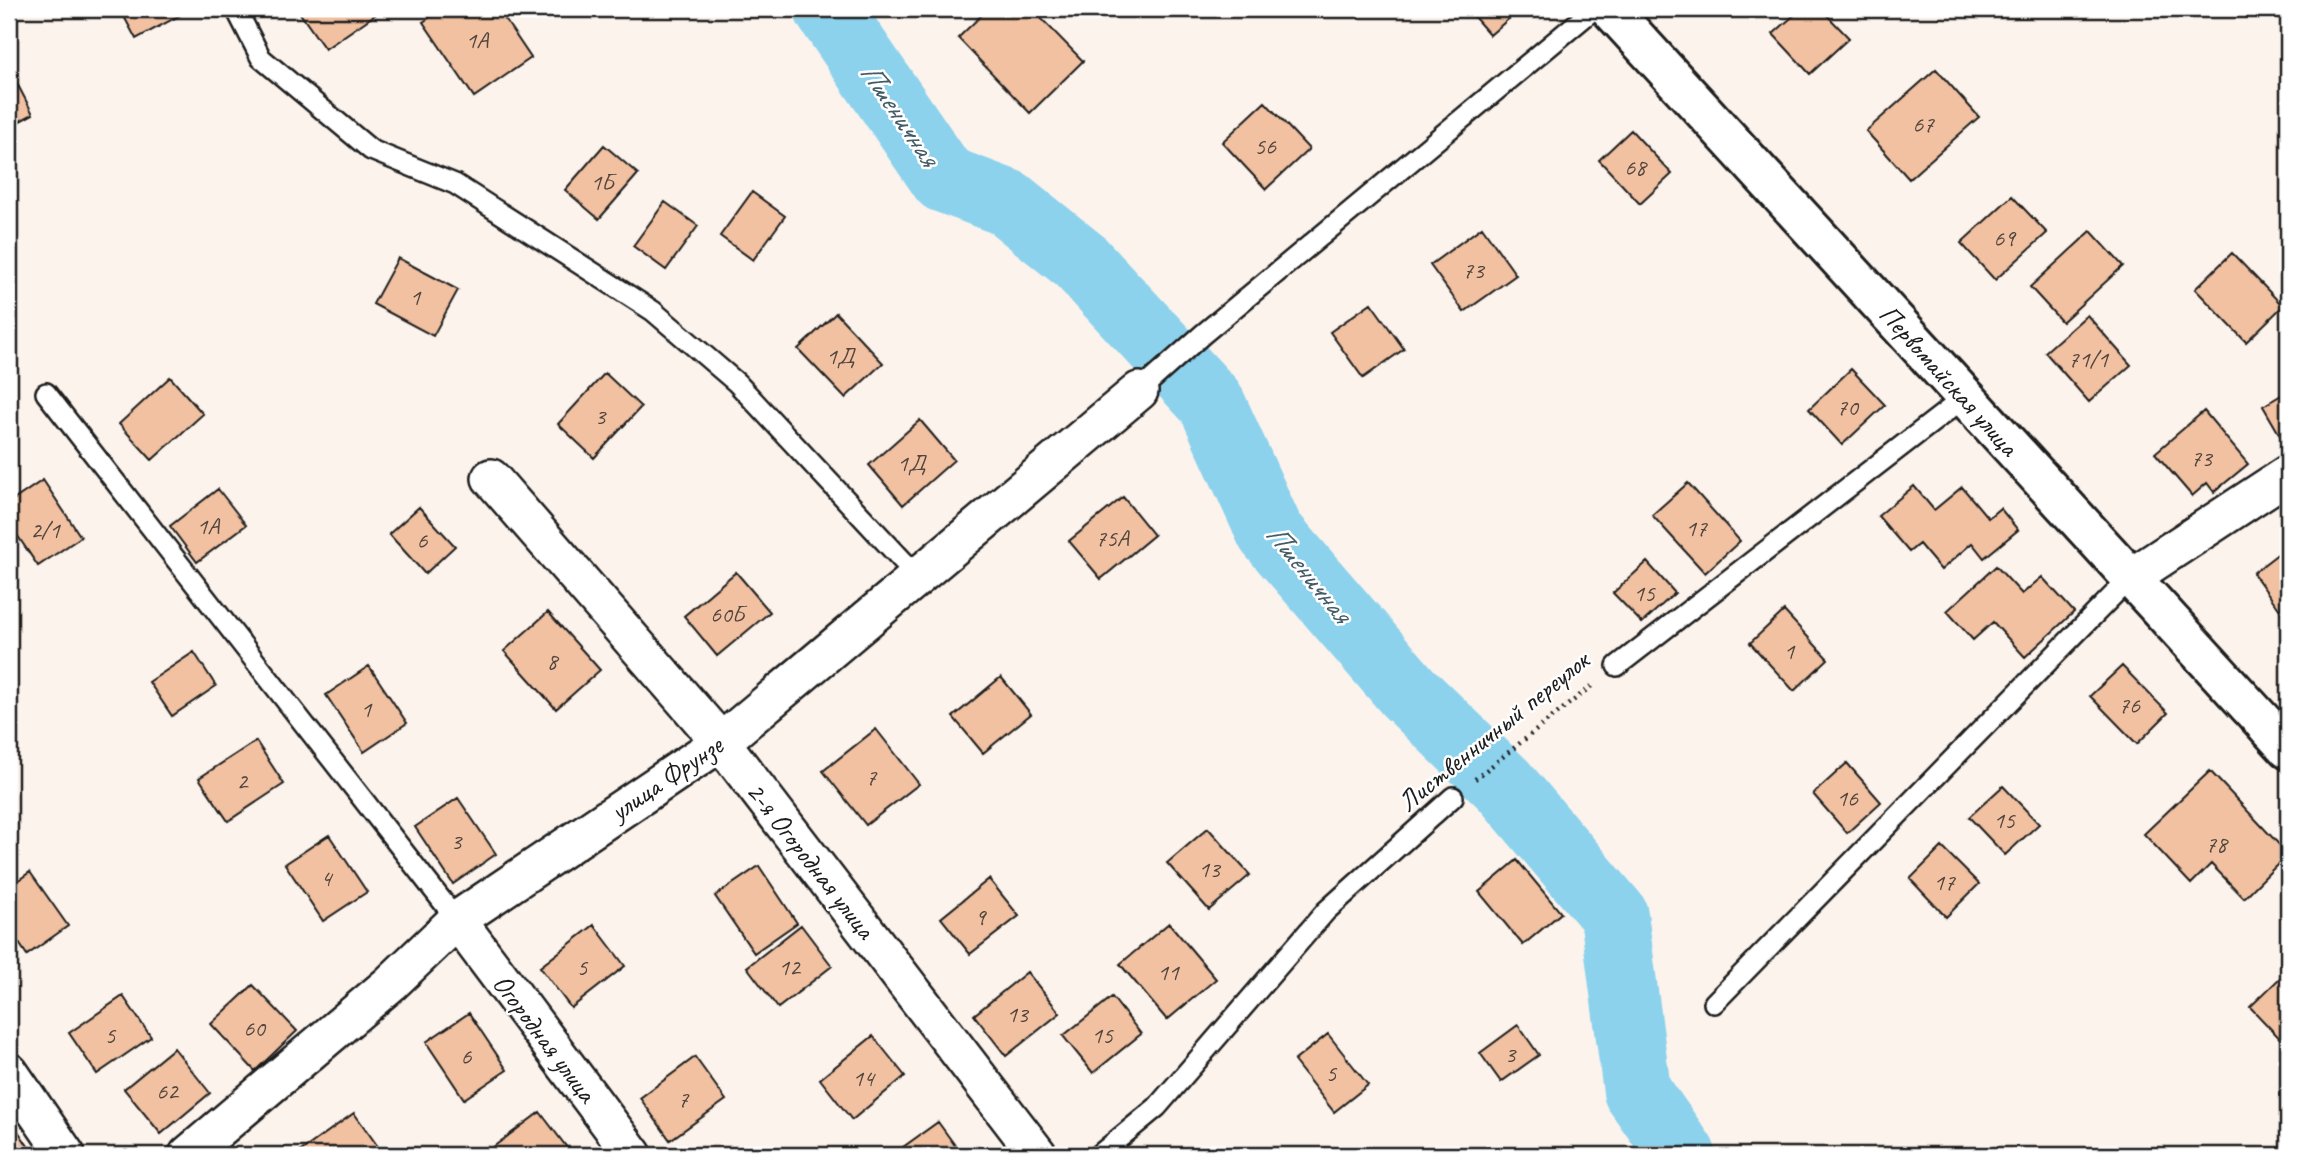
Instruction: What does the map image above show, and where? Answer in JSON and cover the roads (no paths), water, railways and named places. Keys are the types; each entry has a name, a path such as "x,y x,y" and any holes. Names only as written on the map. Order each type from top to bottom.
{"street":[{"name":"Первомайская улица","path":"1610,9 2288,749"},
{"name":"улица Фрунзе","path":"188,1155 391,983 457,920 721,742 1139,391"},
{"path":"2130,578 2288,474"},
{"name":"2-я Огородная улица","path":"491,478 721,742 1038,1155"},
{"name":"Огородная улица","path":"457,920 633,1155"},
{"path":"9,1072 66,1155"}],"lane":[{"path":"236,9 261,58 371,150 455,184 653,311 737,383 918,577"},
{"path":"1139,391 1203,334 1594,9"},
{"path":"46,393 457,920"},
{"name":"Лиственничный переулок","path":"1616,666 1965,397"},
{"path":"1714,1003 2130,578"},
{"name":"Лиственничный переулок","path":"1099,1155 1157,1107 1326,911 1453,797"}],"waterway":[{"name":"Пшеничная","path":"828,9 944,179 1008,203 1080,261 1211,402 1270,532 1408,692 1504,785 1614,915 1637,1091 1682,1155"}]}
